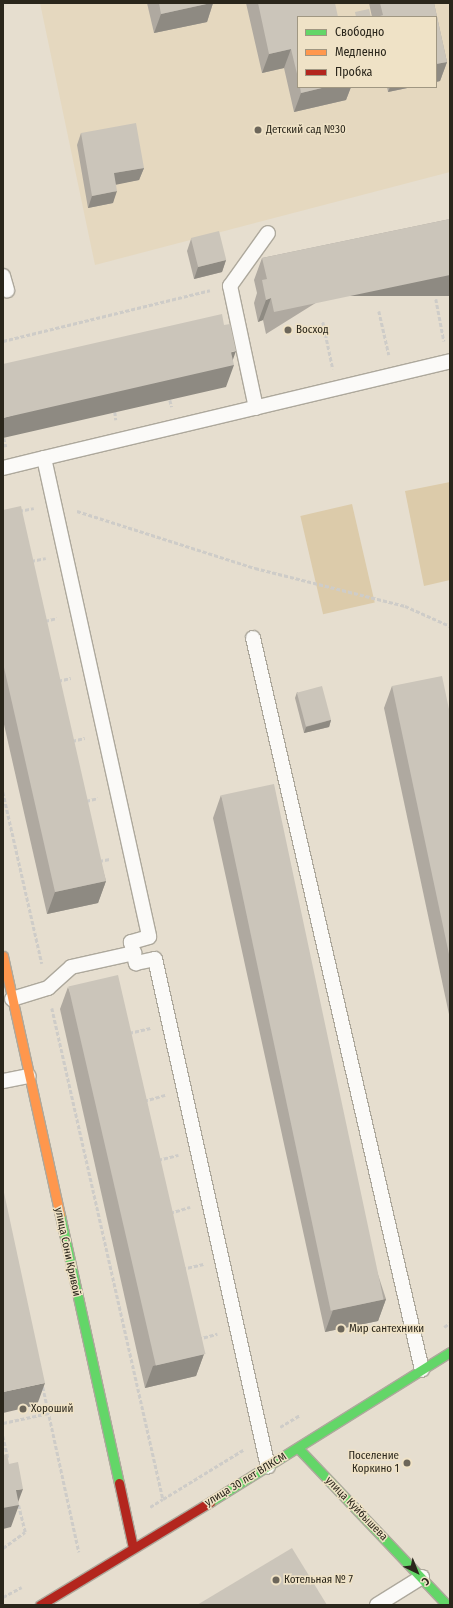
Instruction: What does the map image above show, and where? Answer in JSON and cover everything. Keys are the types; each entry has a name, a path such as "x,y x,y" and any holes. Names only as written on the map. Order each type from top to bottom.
{"street":[{"name":"улица Сони Кривой","path":"3,956 126,1523 133,1548"},
{"name":"улица 30 лет ВЛКСМ","path":"40,1605 268,1467 450,1352"},
{"name":"улица Куйбышева","path":"298,1448 447,1605"}],"lane":[{"path":"256,408 230,286 268,233"},
{"path":"3,276 6,290"},
{"path":"3,468 449,362"},
{"path":"44,458 149,937 131,942 136,963 155,958 268,1467"},
{"path":"253,638 422,1370"},
{"path":"12,999 48,988 71,967 134,953"},
{"path":"3,1081 29,1076"},
{"path":"378,1605 422,1577"}],"path":[{"path":"3,341 230,286"},
{"path":"436,299 449,362"},
{"path":"379,311 393,376"},
{"path":"322,322 337,389"},
{"path":"18,512 54,504 256,568 405,606 450,626"},
{"path":"3,792 163,1498"},
{"path":"126,1034 169,1023"},
{"path":"142,1102 184,1089"},
{"path":"155,1161 197,1150"},
{"path":"167,1214 209,1202"},
{"path":"179,1270 222,1260"},
{"path":"416,1345 450,1323"},
{"path":"195,1340 237,1328"},
{"path":"42,1382 80,1554 86,1550"},
{"path":"3,1423 49,1413"},
{"path":"126,1523 163,1498 302,1414"},
{"path":"3,1436 8,1458"},
{"path":"3,1548 25,1532 16,1495"}],"shaded area":[{"name":"Детский сад №30","path":"40,3 450,3 450,172 95,265"},
{"path":"450,482 450,580 424,586 405,491"},
{"path":"352,504 375,602 323,614 300,516"}],"building":[{"path":"159,3 211,3 161,14"},
{"path":"258,3 335,3 338,16 297,16 297,74 291,49 269,54"},
{"path":"380,3 434,3 437,16 380,16 383,15"},
{"path":"369,9 371,16 356,16 355,12"},
{"path":"437,17 447,62 437,64"},
{"path":"300,88 322,88 301,93"},
{"path":"136,123 144,168 114,173 117,191 92,196 81,133"},
{"path":"450,219 450,275 274,312 271,298 266,300 262,280 267,279 262,258"},
{"path":"219,231 226,260 198,267 191,238"},
{"path":"222,314 224,325 230,324 236,351 231,352 234,365 3,418 3,364"},
{"path":"21,506 106,881 55,892 3,663 3,510"},
{"path":"442,676 450,714 450,959 392,686"},
{"path":"322,686 331,720 306,727 297,693"},
{"path":"274,784 384,1299 331,1311 221,795"},
{"path":"118,975 206,1354 156,1366 68,986"},
{"path":"3,1188 45,1383 3,1392"},
{"path":"7,1454 9,1464 18,1462 23,1489 16,1490 19,1505 3,1508 3,1455"},
{"name":"Котельная № 7","path":"292,1548 327,1605 197,1605"}],"traffic: fast":[{"path":"60,1215 119,1483"},
{"path":"210,1502 450,1352"},
{"path":"298,1448 447,1605"}],"traffic: slow":[{"path":"3,956 60,1215"}],"traffic: jam":[{"path":"119,1483 133,1548"},
{"path":"40,1605 210,1502"}],"place":[{"name":"Детский сад №30","path":"258,130"},
{"name":"Восход","path":"288,330"},
{"name":"Мир сантехники","path":"341,1329"},
{"name":"Хороший","path":"23,1409"},
{"name":"Поселение Коркино 1","path":"407,1463"},
{"name":"Котельная № 7","path":"276,1580"}]}
